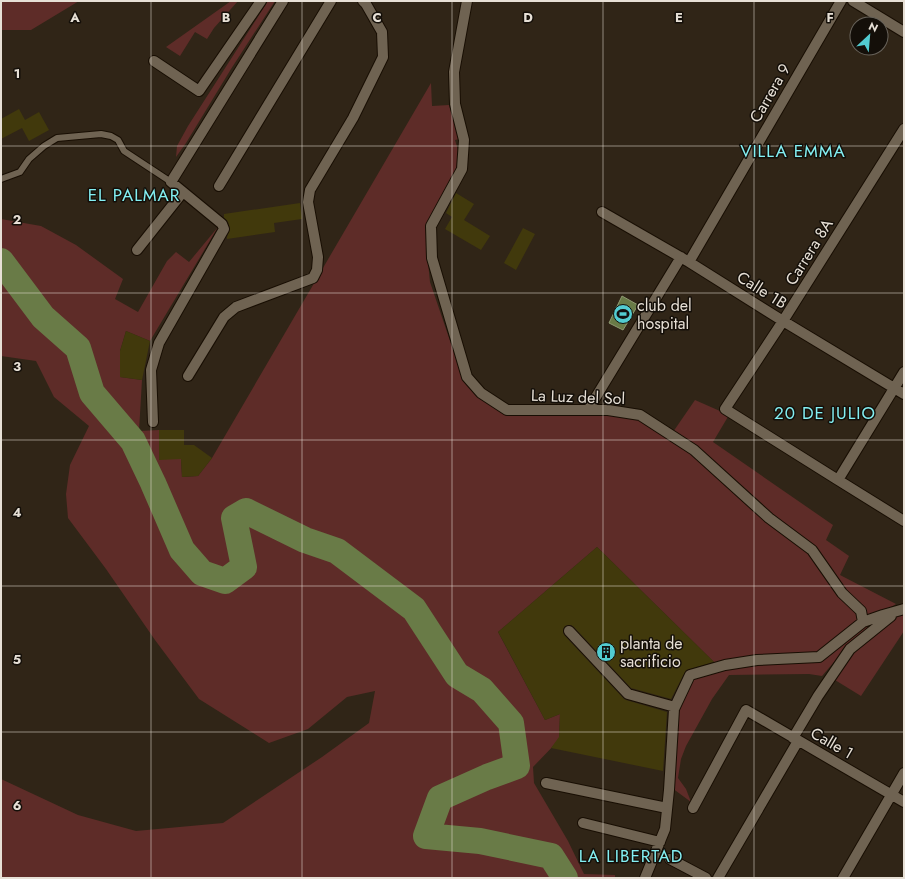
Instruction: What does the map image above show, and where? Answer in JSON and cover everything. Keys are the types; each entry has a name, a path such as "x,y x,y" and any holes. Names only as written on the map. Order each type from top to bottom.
{"street":[{"path":"154,61 199,91 261,1"},
{"path":"153,422 151,370 159,343 224,229 222,224 171,182 283,1"},
{"path":"219,186 331,1"},
{"path":"188,376 224,317 236,307 313,278 317,270 318,257 308,202 310,190 353,118 383,57 382,32 363,1"},
{"name":"La Luz del Sol","path":"467,1 454,72 455,104 464,140 462,169 431,226 432,258 468,377 480,393 507,410 608,410 640,415 694,450 769,518 812,550 842,593 861,612 863,622"},
{"name":"Carrera 9","path":"588,410 685,259 841,1"},
{"path":"853,1 904,32"},
{"name":"Carrera 8A","path":"838,480 725,409 783,321 904,129"},
{"path":"137,250 183,192"},
{"name":"Calle 1B","path":"602,212 685,259 783,321 904,394"},
{"path":"904,372 838,480 904,520"},
{"path":"645,878 665,829 674,709 690,675 725,665 757,660 819,657 863,622 900,611"},
{"path":"718,878 796,739 818,696 850,649 900,611"},
{"path":"569,631 628,694 675,707"},
{"name":"Calle 1","path":"693,808 746,710 904,802"},
{"path":"843,878 904,773"},
{"path":"546,783 667,808"},
{"path":"583,823 660,842"},
{"path":"670,859 706,878"}],"lane":[{"path":"1,179 20,172 29,159 44,146 57,138 101,134 111,136 118,140 124,151 171,182"}],"shaded area":[{"path":"1,1 79,1 31,30 1,30"},
{"path":"231,1 238,1 214,28 207,39 195,32 180,56 166,47"},
{"path":"268,1 275,1 176,157 177,146 188,126"},
{"path":"431,83 432,106 449,105 459,139 455,140 458,150 459,165 428,222 427,252 430,282 463,379 507,414 597,413 639,418 673,432 695,400 729,415 713,442 833,525 826,540 849,556 840,575 896,604 818,655 716,664 597,547 498,632 545,720 560,714 559,740 533,767 534,783 568,841 584,874 615,875 615,878 1,878 1,779 78,815 136,831 223,823 322,757 369,723 375,691 347,697 308,729 269,743 199,699 68,518 66,494 70,465 89,426 54,397 36,361 1,356 1,219 41,226 76,245 123,279 115,299 138,312 167,261 176,252 189,262 218,227 150,341 126,331 120,351 120,377 142,380 139,431 159,430 160,459 181,459 182,477 198,476 212,458"},
{"name":"club del hospital","path":"622,296 638,305 623,330 609,323"},
{"path":"904,613 904,631 861,696 835,680 853,654 898,614"},
{"path":"884,619 846,648 822,676 809,674 729,675 712,699 686,746 681,759 678,778 686,789 691,802 672,788 677,710 693,678 757,663 821,661 865,627"}],"building":[{"path":"19,109 25,120 39,112 49,130 29,141 22,128 1,139 1,119"},
{"path":"456,193 474,204 464,220 490,236 481,250 445,229 452,217 446,213"},
{"path":"300,203 302,219 274,223 275,232 227,239 230,229 228,222 224,218 224,214"},
{"path":"523,228 535,234 516,270 504,263"},
{"path":"126,331 150,341 142,380 120,377 120,351"},
{"path":"159,430 184,430 184,445 194,445 212,458 198,476 182,477 181,459 159,460"},
{"name":"planta de sacrificio","path":"597,547 714,662 686,670 671,699 631,688 574,627 568,625 563,629 564,635 624,699 667,712 663,771 551,748 559,737 560,714 545,720 498,632"}],"waterway":[{"path":"1,261 43,317 78,348 92,393 133,441 182,550 202,573 225,581 244,567 234,518 246,511 305,540 337,551 414,609 457,675 482,690 511,723 517,766 487,777 440,798 426,836 480,841 551,856 565,878"}],"place":[{"name":"club del hospital","path":"623,314"},
{"name":"planta de sacrificio","path":"606,652"}],"district":[{"name":"VILLA EMMA","path":"793,151"},
{"name":"EL PALMAR","path":"134,195"},
{"name":"20 DE JULIO","path":"825,413"},
{"name":"LA LIBERTAD","path":"631,856"}]}
